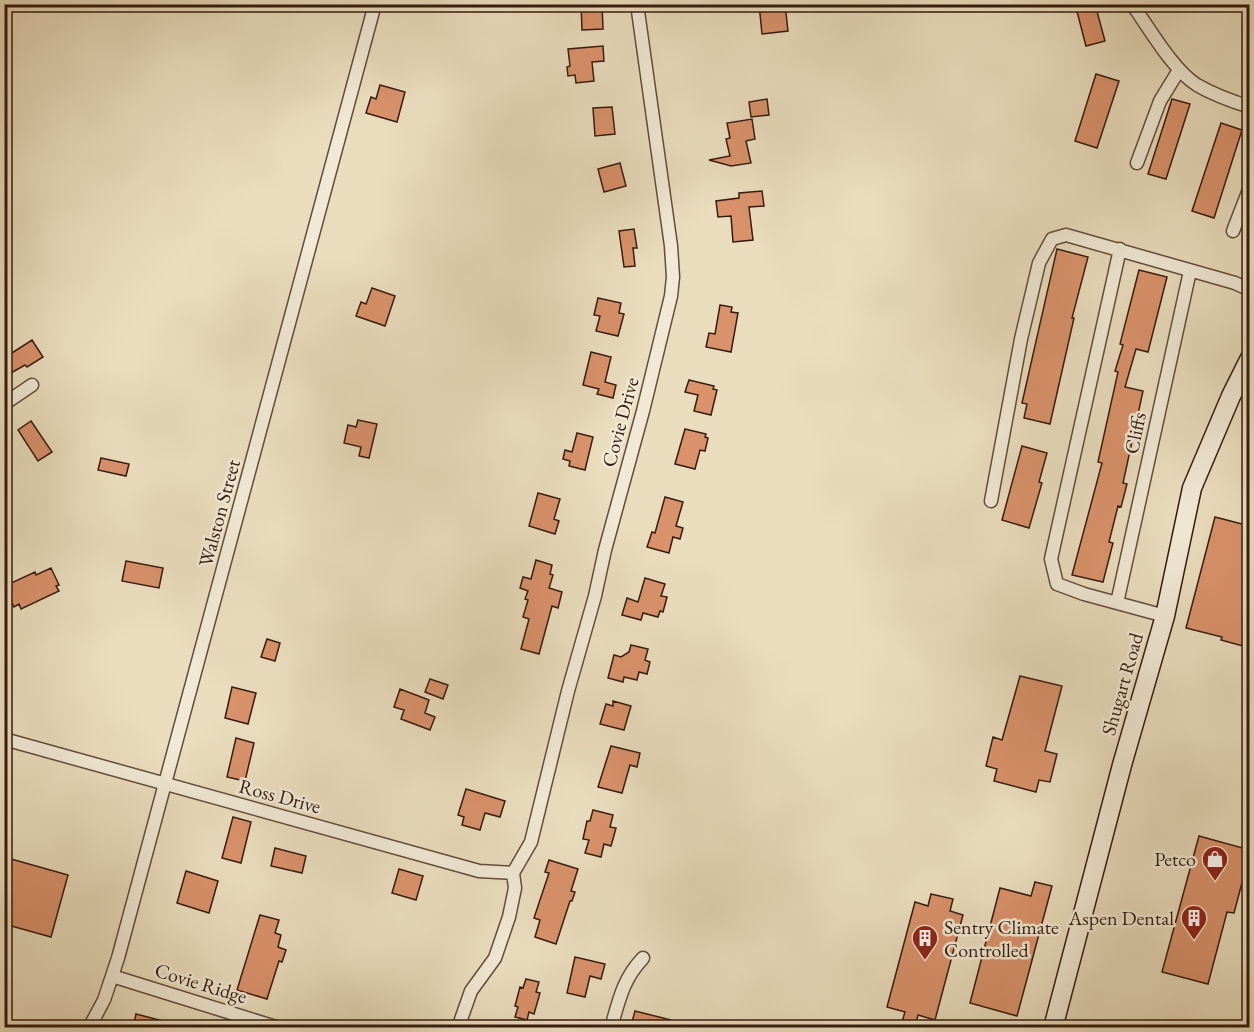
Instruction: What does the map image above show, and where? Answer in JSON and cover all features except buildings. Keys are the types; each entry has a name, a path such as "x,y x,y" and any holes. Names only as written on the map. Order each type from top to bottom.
{"street":[{"name":"Walston Street","path":"89,1028 104,1000 112,976 166,785 375,4"},
{"name":"Covie Drive","path":"513,873 531,842 568,691 644,411 671,296 673,277 671,246 637,4"},
{"path":"1132,4 1179,70 1195,84 1250,107"},
{"path":"1137,163 1160,101 1179,70"},
{"path":"1233,231 1250,187"},
{"path":"991,501 1021,339 1039,263 1052,239 1066,235 1235,283 1250,290"},
{"path":"1120,249 1051,559 1057,584 1165,616"},
{"name":"Cliffs","path":"1117,603 1190,271"},
{"name":"Shugart Road","path":"1053,1028 1122,765 1165,616 1192,488 1215,432 1250,358"},
{"path":"4,404 32,385"},
{"name":"Ross Drive","path":"4,739 479,871 513,873"},
{"path":"458,1028 471,991 495,958 509,917 515,888 513,873"},
{"path":"611,1028 624,984 631,970 643,958"},
{"name":"Covie Ridge","path":"112,976 279,1028"}],"place":[{"name":"Petco","path":"1215,882"},
{"name":"Aspen Dental","path":"1194,941"},
{"name":"Sentry Climate Controlled","path":"925,961"}]}
